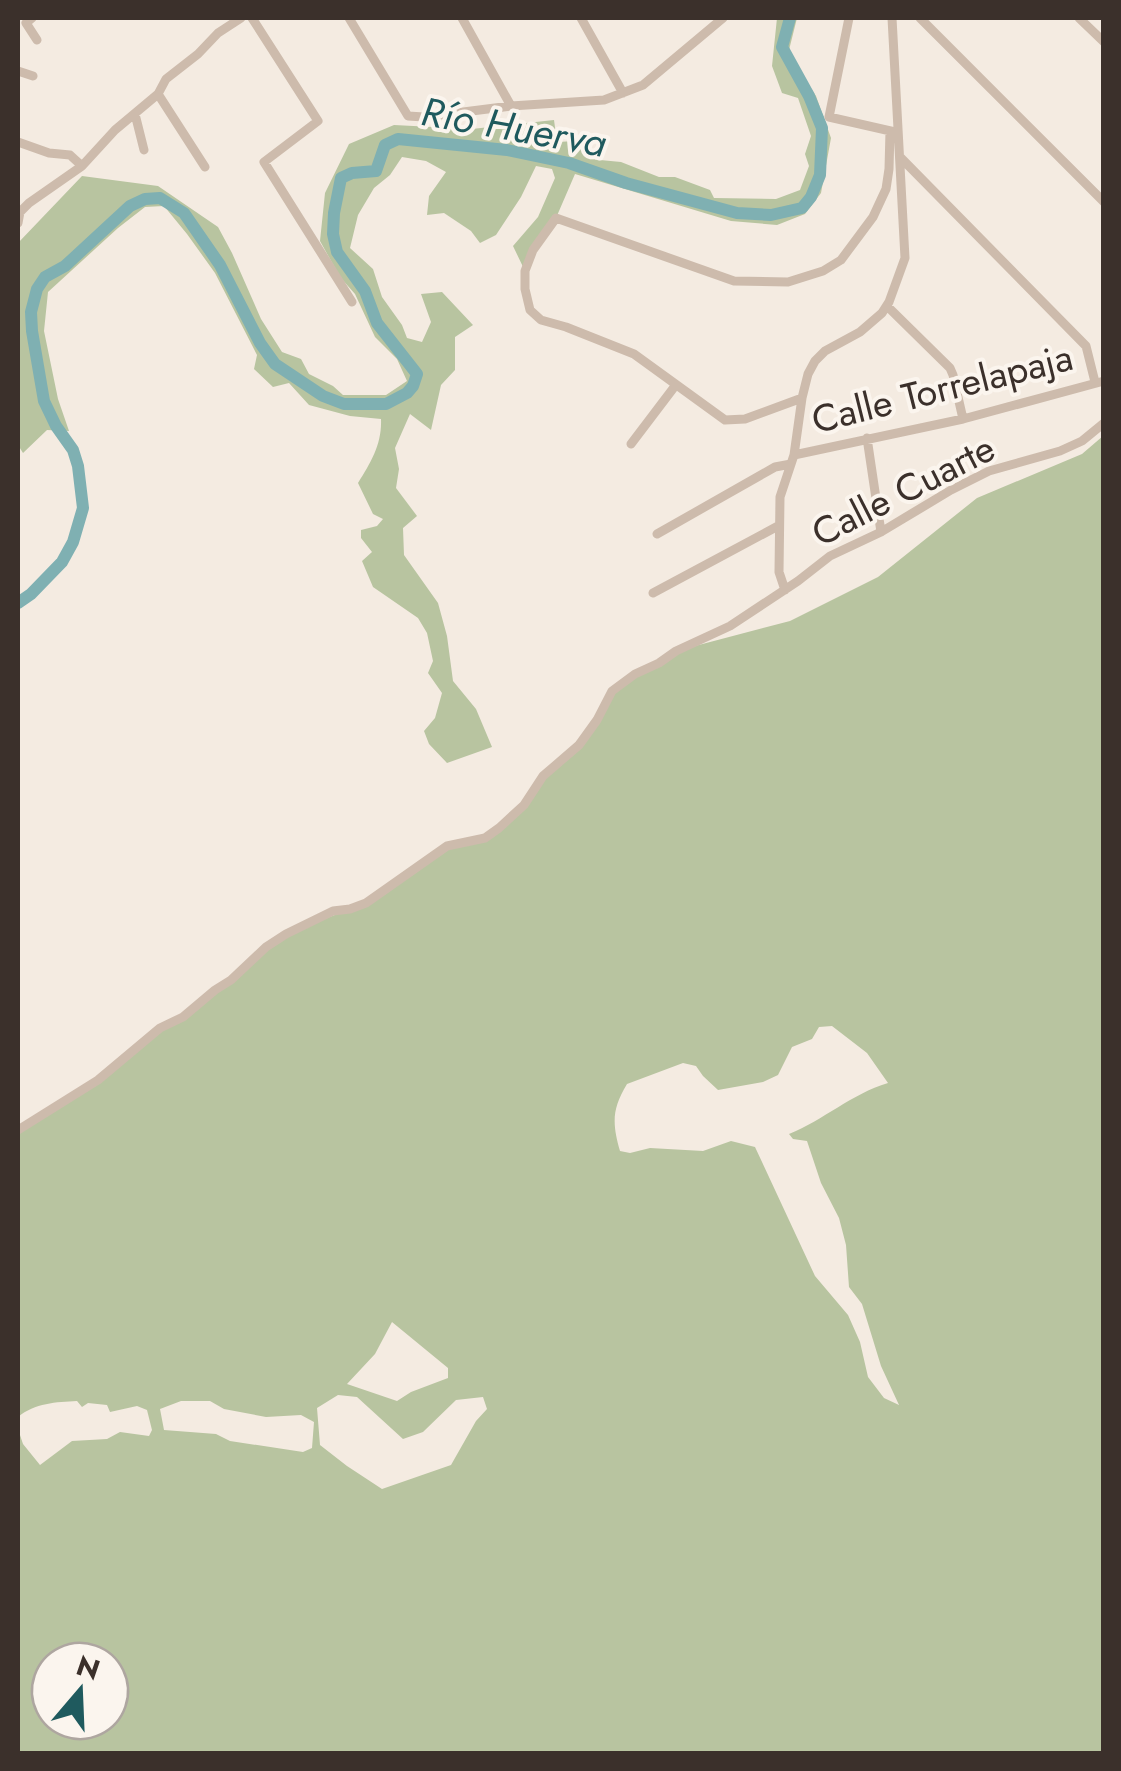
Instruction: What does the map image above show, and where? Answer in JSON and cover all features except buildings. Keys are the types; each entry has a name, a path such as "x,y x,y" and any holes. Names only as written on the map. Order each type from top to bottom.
{"street":[{"path":"32,18 26,23 37,40"},
{"path":"18,223 20,212 29,203 82,166 115,130 158,94 166,79 241,18"},
{"path":"252,18 318,121 264,162 352,302"},
{"path":"349,18 408,116 604,100 643,85 723,18"},
{"path":"462,18 511,106"},
{"path":"581,18 623,93"},
{"path":"848,18 828,116 894,132"},
{"path":"802,398 745,418 725,420 634,354 542,320 530,310 525,271 533,250 556,218 734,281 788,282 823,271 842,260 873,217 886,189 894,132 892,18"},
{"path":"920,18 1104,202"},
{"path":"1079,18 1104,42"},
{"path":"18,71 33,76"},
{"path":"158,94 205,168"},
{"path":"135,114 144,150"},
{"path":"785,590 780,575 778,526 808,374 820,355 867,326 887,306 905,258 903,165 894,132"},
{"path":"18,142 49,153 70,155 82,166"},
{"path":"903,165 1086,346 1099,382"},
{"path":"887,306 952,372 962,419"},
{"name":"Calle Torrelapaja","path":"657,534 792,459 1099,382"},
{"path":"631,444 675,386"},
{"name":"Calle Cuarte","path":"18,1130 122,1062 160,1028 183,1017 286,934 333,912 366,903 447,846 485,838 500,828 524,805 543,776 579,745 598,720 612,691 634,674 730,626 830,556 880,532 950,490 989,472 1071,446 1104,423"},
{"path":"867,438 880,532"},
{"path":"653,594 778,526"}],"green space":[{"path":"777,18 797,18 788,54 816,96 831,138 821,193 805,214 777,225 731,221 575,174 556,218 525,271 513,246 538,217 555,178 552,169 536,166 496,235 480,243 471,231 444,213 427,215 429,196 446,172 426,161 402,157 390,175 374,188 358,215 350,248 373,269 382,297 407,338 422,342 431,322 421,294 442,292 473,325 455,337 455,370 441,385 431,430 410,414 395,448 399,469 396,488 417,516 403,528 404,555 438,603 453,681 476,709 492,747 447,763 429,744 424,731 435,718 442,693 428,673 433,661 427,633 418,618 373,587 362,561 372,552 361,538 361,530 377,526 383,519 373,514 358,483 378,445 381,419 309,405 289,383 273,387 254,369 257,355 215,273 164,206 145,207 48,292 44,331 69,431 47,430 23,453 18,445 18,243 82,176 158,186 218,227 261,319 282,352 301,359 309,374 343,395 386,395 407,381 397,359 375,337 355,294 340,277 320,241 325,193 349,144 394,125 472,129 554,120 557,142 576,141 600,160 621,162 659,177 675,177 710,190 714,198 776,199 800,190 809,166 805,154 811,136 798,98 782,93 772,66"},
{"path":"1103,436 1103,1753 18,1753 18,1429 23,1444 40,1465 72,1441 107,1439 120,1432 149,1436 152,1430 147,1410 137,1406 110,1412 107,1405 88,1403 82,1407 77,1401 61,1402 39,1406 18,1417 18,1130 98,1080 160,1028 183,1017 286,934 350,909 447,846 485,838 500,828 543,776 579,745 612,691 676,651 790,621 878,577 977,498 1082,454","holes":["832,1026 867,1053 888,1083 789,1134 793,1139 807,1141 821,1183 839,1218 846,1245 849,1287 862,1304 881,1366 899,1405 884,1398 868,1377 860,1342 848,1315 815,1276 755,1147 731,1141 703,1151 650,1148 630,1153 620,1151 617,1141 616,1109 627,1084 683,1063 696,1066 718,1090 763,1082 778,1075 792,1047 812,1039 819,1027","392,1322 448,1368 448,1378 397,1401 347,1384 375,1354","338,1395 357,1397 403,1439 423,1432 456,1400 483,1397 487,1409 451,1465 382,1489 320,1445 317,1408","181,1401 210,1401 224,1409 266,1417 301,1415 314,1422 312,1448 303,1452 230,1441 216,1434 164,1430 160,1409"]}],"waterway":[{"name":"Río Huerva","path":"18,603 62,562 73,542 83,508 73,450 44,401 32,331 31,312 37,289 45,277 65,266 130,206 160,198 184,213 220,265 275,364 323,396 344,404 386,404 407,393 417,374 377,323 365,291 337,252 334,213 341,178 376,171 385,145 398,139 507,150 569,163 737,213 771,215 802,208 820,175 822,128 782,47 790,18"}]}
